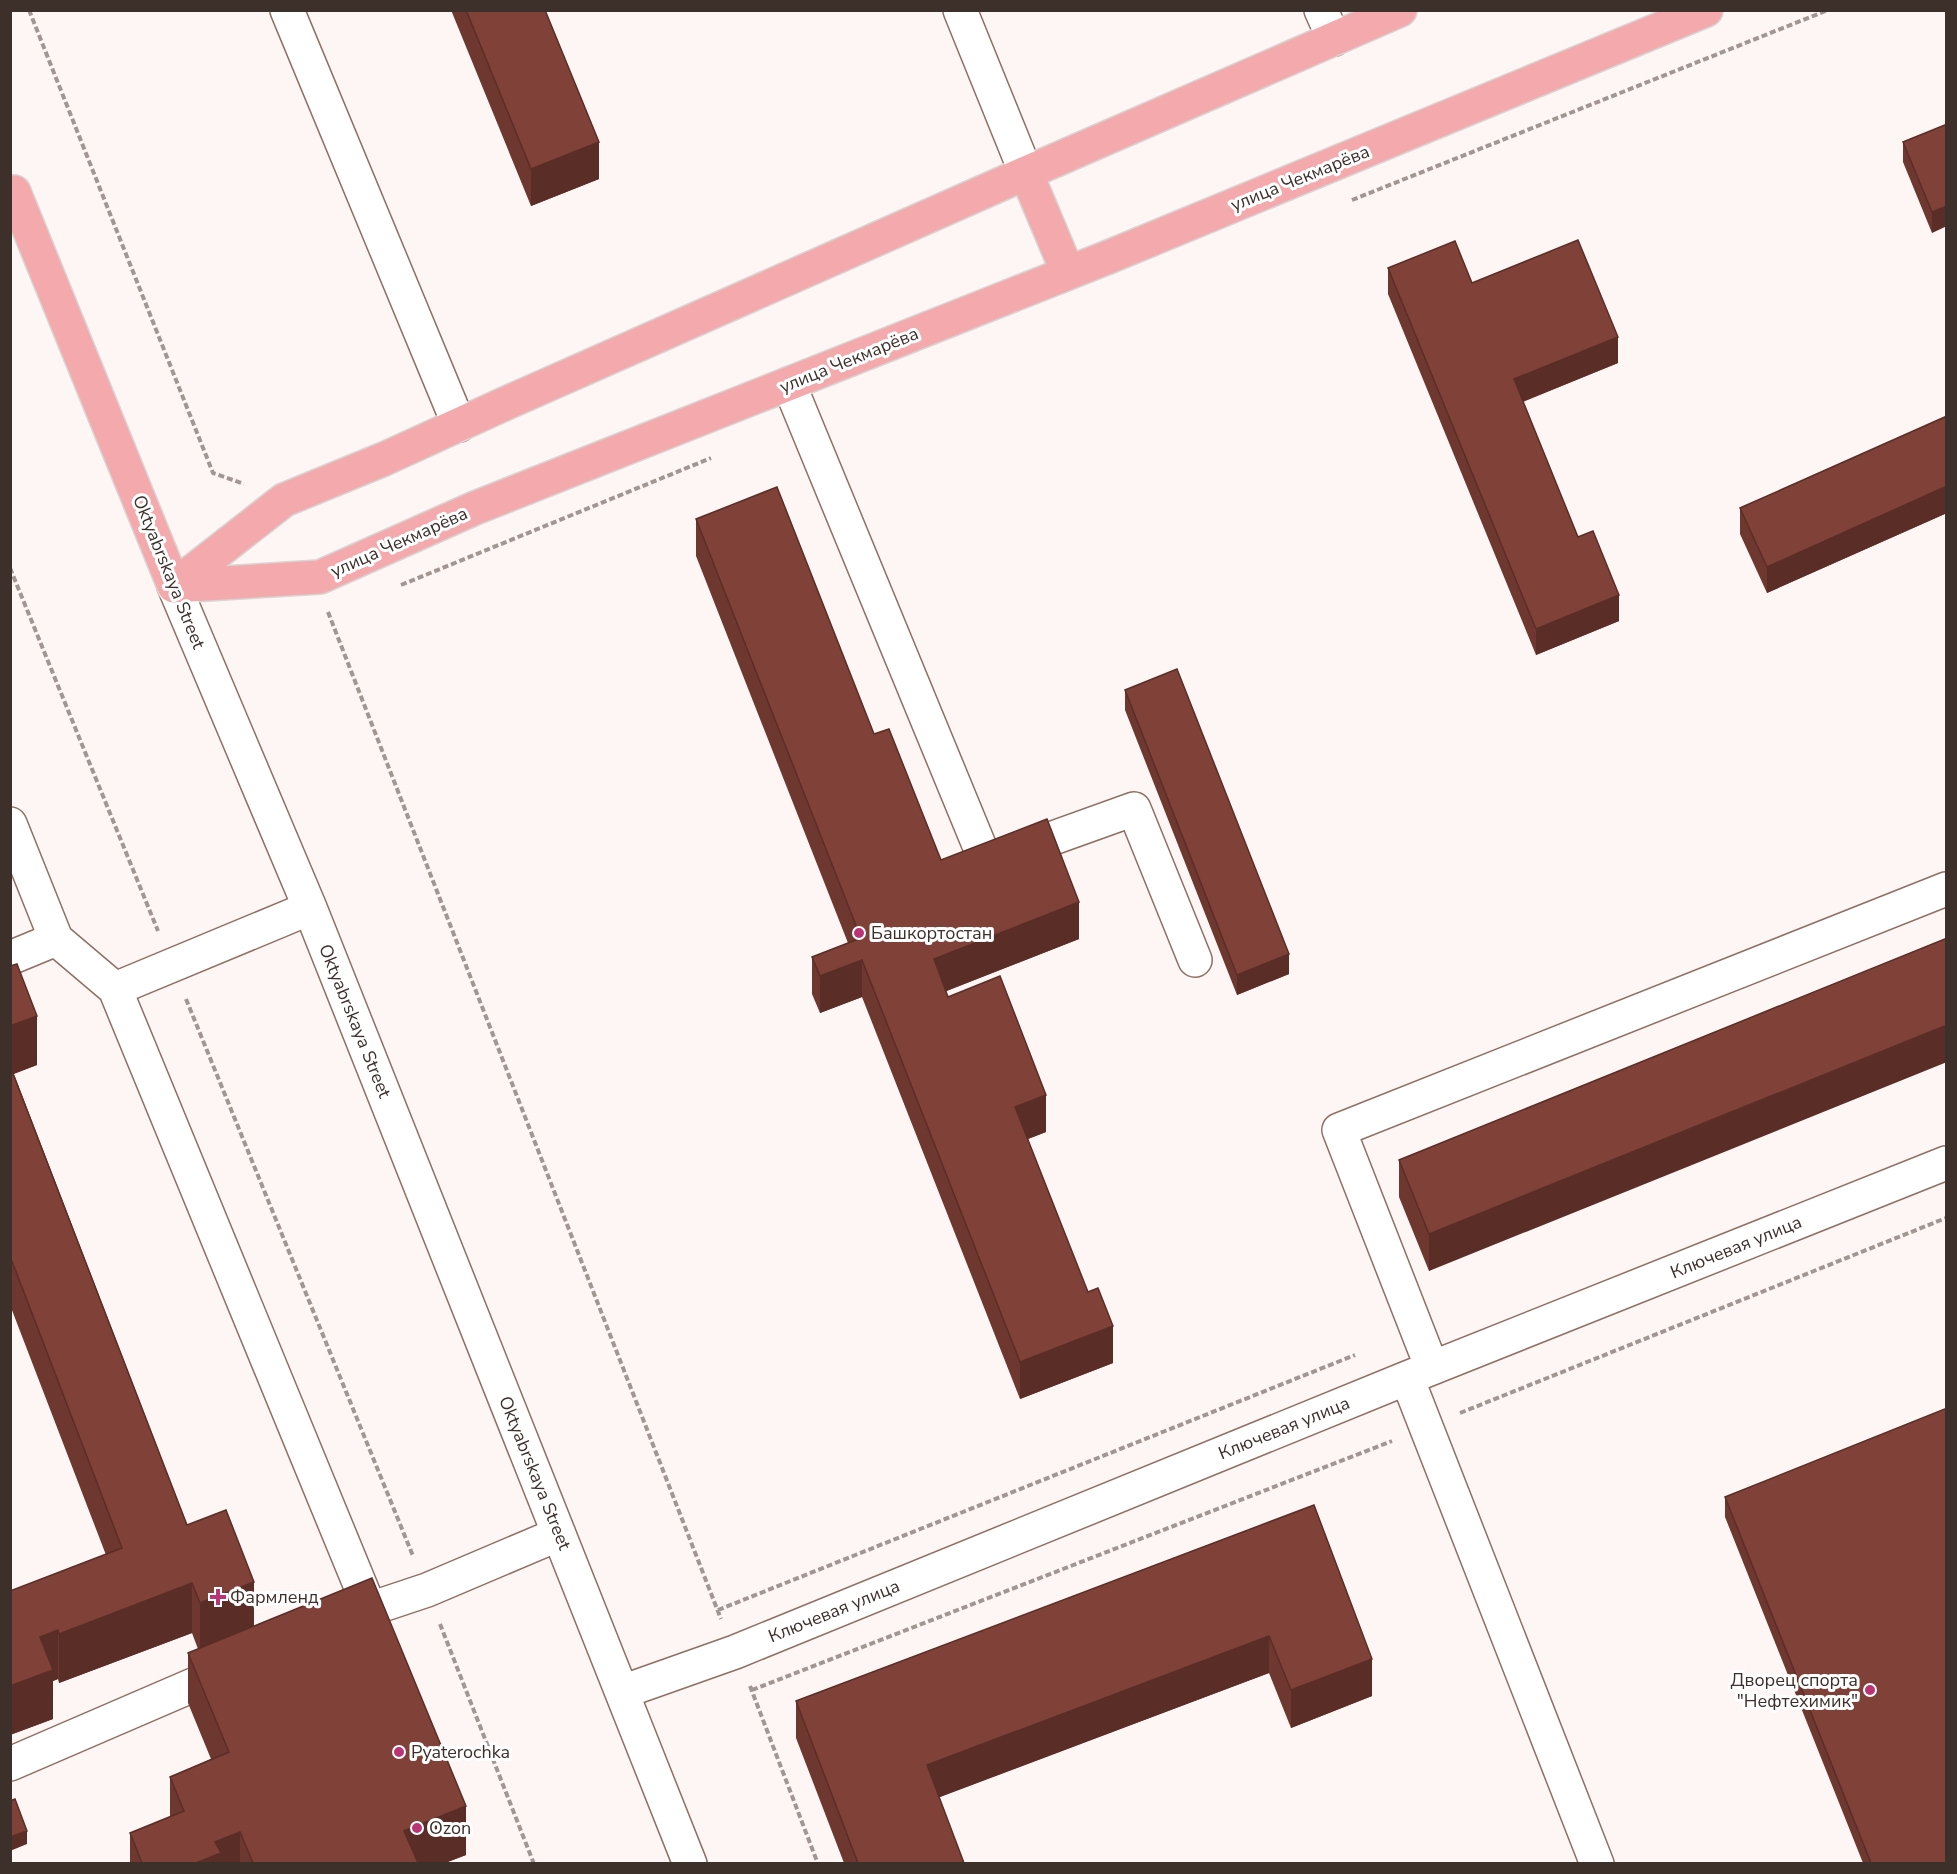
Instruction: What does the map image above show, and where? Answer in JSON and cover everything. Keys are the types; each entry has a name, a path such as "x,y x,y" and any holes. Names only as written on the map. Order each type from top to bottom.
{"main road":[{"path":"174,586 284,500 384,459 1026,173 1328,25 1400,10"},
{"name":"улица Чекмарёва","path":"174,586 320,578 475,508 1068,273 1706,10"},
{"path":"1026,173 1068,273"},
{"name":"Oktyabrskaya Street","path":"11,190 174,586"}],"street":[{"path":"287,10 459,425"},
{"path":"960,10 1026,173"},
{"path":"789,384 986,862 1134,809 1195,960"},
{"name":"Oktyabrskaya Street","path":"174,586 309,908 690,1863"},
{"path":"10,824 56,939 115,989 370,1608"},
{"path":"1597,1863 1426,1427 1419,1373 1339,1130 1947,889"},
{"path":"115,989 309,908"},
{"path":"10,958 56,939"},
{"name":"Ключевая улица","path":"622,1692 735,1652 1419,1373 1947,1163"},
{"path":"327,1627 370,1608 426,1590 559,1534"},
{"path":"10,1764 250,1660"}],"path":[{"path":"29,10 213,472 284,500"},
{"path":"10,568 426,1590 534,1863"},
{"path":"320,578 328,615 818,1863"},
{"path":"752,1690 1426,1427 1947,1218"}],"building":[{"path":"466,10 545,10 599,142 531,169"},
{"path":"1947,124 1947,206 1932,212 1903,142"},
{"path":"1578,240 1618,337 1514,379 1578,537 1593,531 1619,595 1536,629 1388,268 1455,241 1472,283"},
{"path":"1947,416 1947,486 1767,567 1740,508"},
{"path":"777,487 874,734 889,729 941,860 1047,819 1079,902 934,959 948,997 1000,976 1046,1095 1015,1107 1088,1292 1098,1288 1113,1326 1020,1362 862,960 820,976 812,957 861,938 696,519"},
{"path":"1177,669 1289,954 1237,975 1125,690"},
{"path":"1947,938 1947,1025 1429,1234 1399,1160"},
{"path":"17,964 37,1016 10,1026 10,966"},
{"path":"10,1066 187,1525 226,1510 254,1582 200,1603 192,1583 59,1634 58,1630 40,1637 53,1670 10,1686 10,1591 122,1548 10,1256"},
{"name":"Дворец спорта \"Нефтехимик\"","path":"1947,1408 1947,1863 1871,1863 1725,1497"},
{"path":"1314,1505 1372,1659 1291,1690 1269,1636 927,1765 964,1863 858,1863 796,1701"},
{"path":"372,1578 466,1806 404,1831 418,1863 253,1863 240,1832 215,1842 221,1853 196,1863 142,1863 130,1833 184,1811 170,1777 229,1752 188,1653"},
{"path":"15,1799 27,1831 10,1837 10,1801"}],"place":[{"name":"Башкортостан","path":"859,933"},
{"name":"Фармленд","path":"218,1597"},
{"name":"Дворец спорта \"Нефтехимик\"","path":"1870,1690"},
{"name":"Pyaterochka","path":"399,1752"},
{"name":"Ozon","path":"417,1828"}]}
